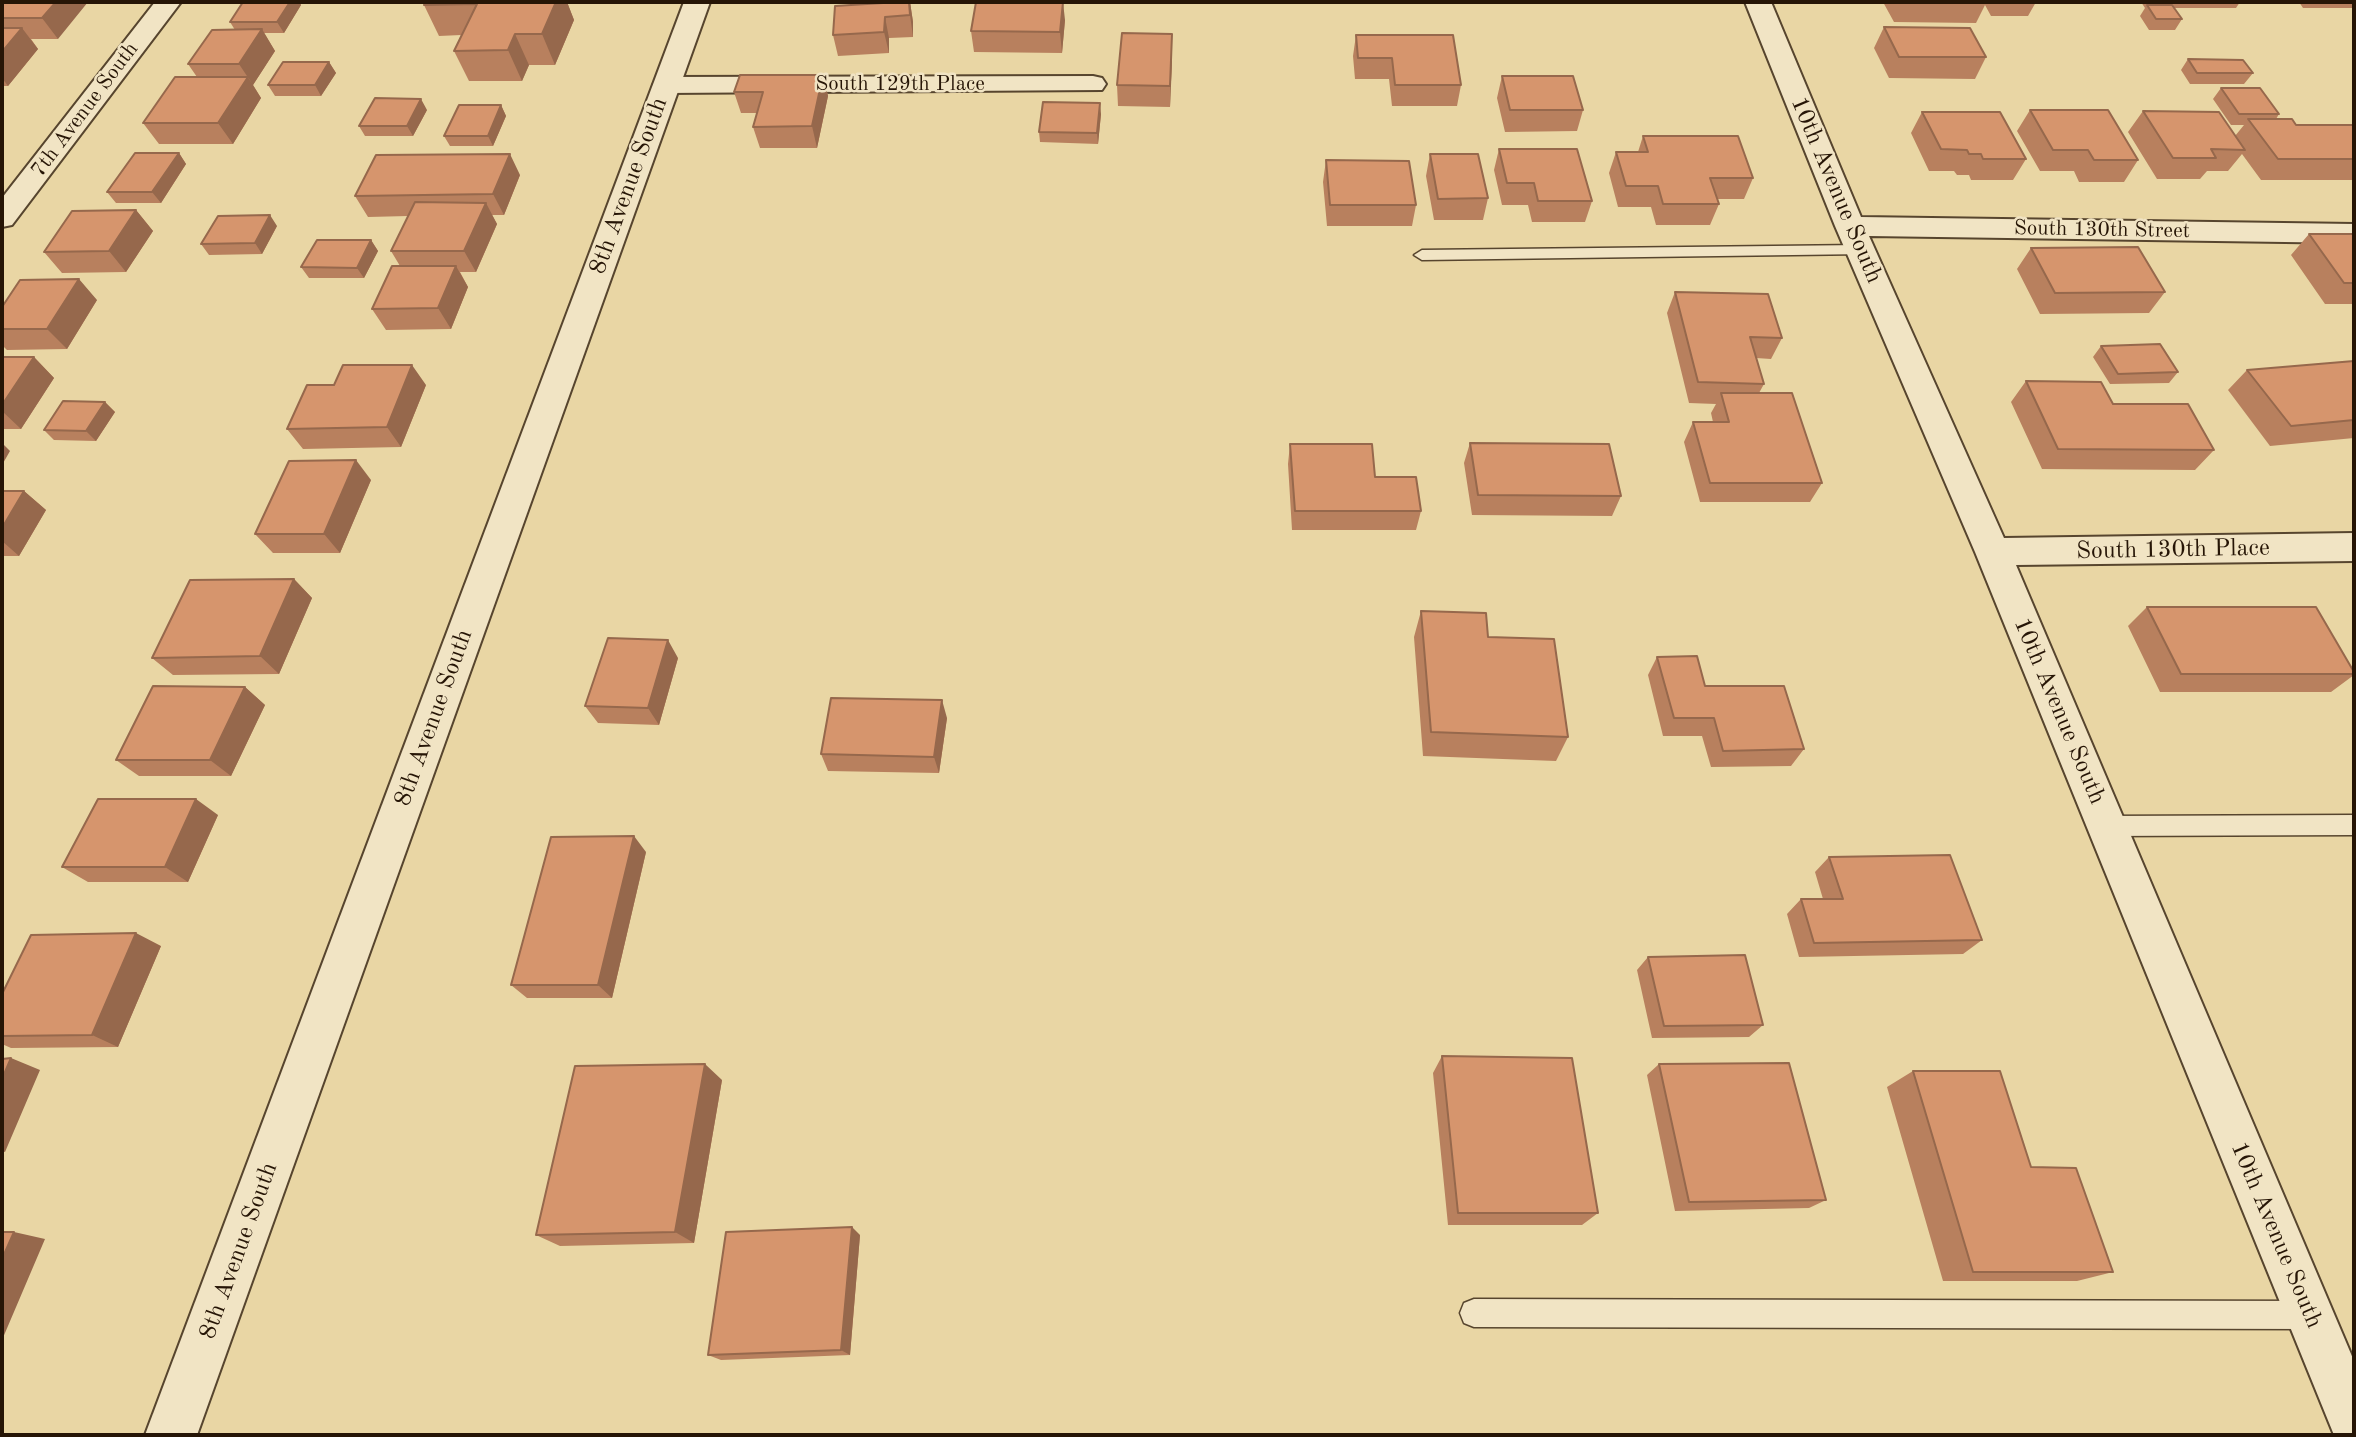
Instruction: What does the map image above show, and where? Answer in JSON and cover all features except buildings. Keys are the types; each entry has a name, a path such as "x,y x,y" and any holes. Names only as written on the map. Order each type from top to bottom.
{"street":[{"name":"7th Avenue South","path":"2,218 167,2"},
{"name":"8th Avenue South","path":"171,1435 697,2"},
{"name":"10th Avenue South","path":"1758,2 1855,238 1993,552 2354,1422"},
{"name":"South 129th Place","path":"666,85 1093,84"},
{"name":"South 130th Street","path":"1855,238 2354,233"},
{"name":"South 130th Place","path":"1993,552 2354,547"}],"lane":[{"path":"1422,255 1855,238"},
{"path":"2106,826 2354,825"},
{"path":"1474,1313 2310,1315"}]}
